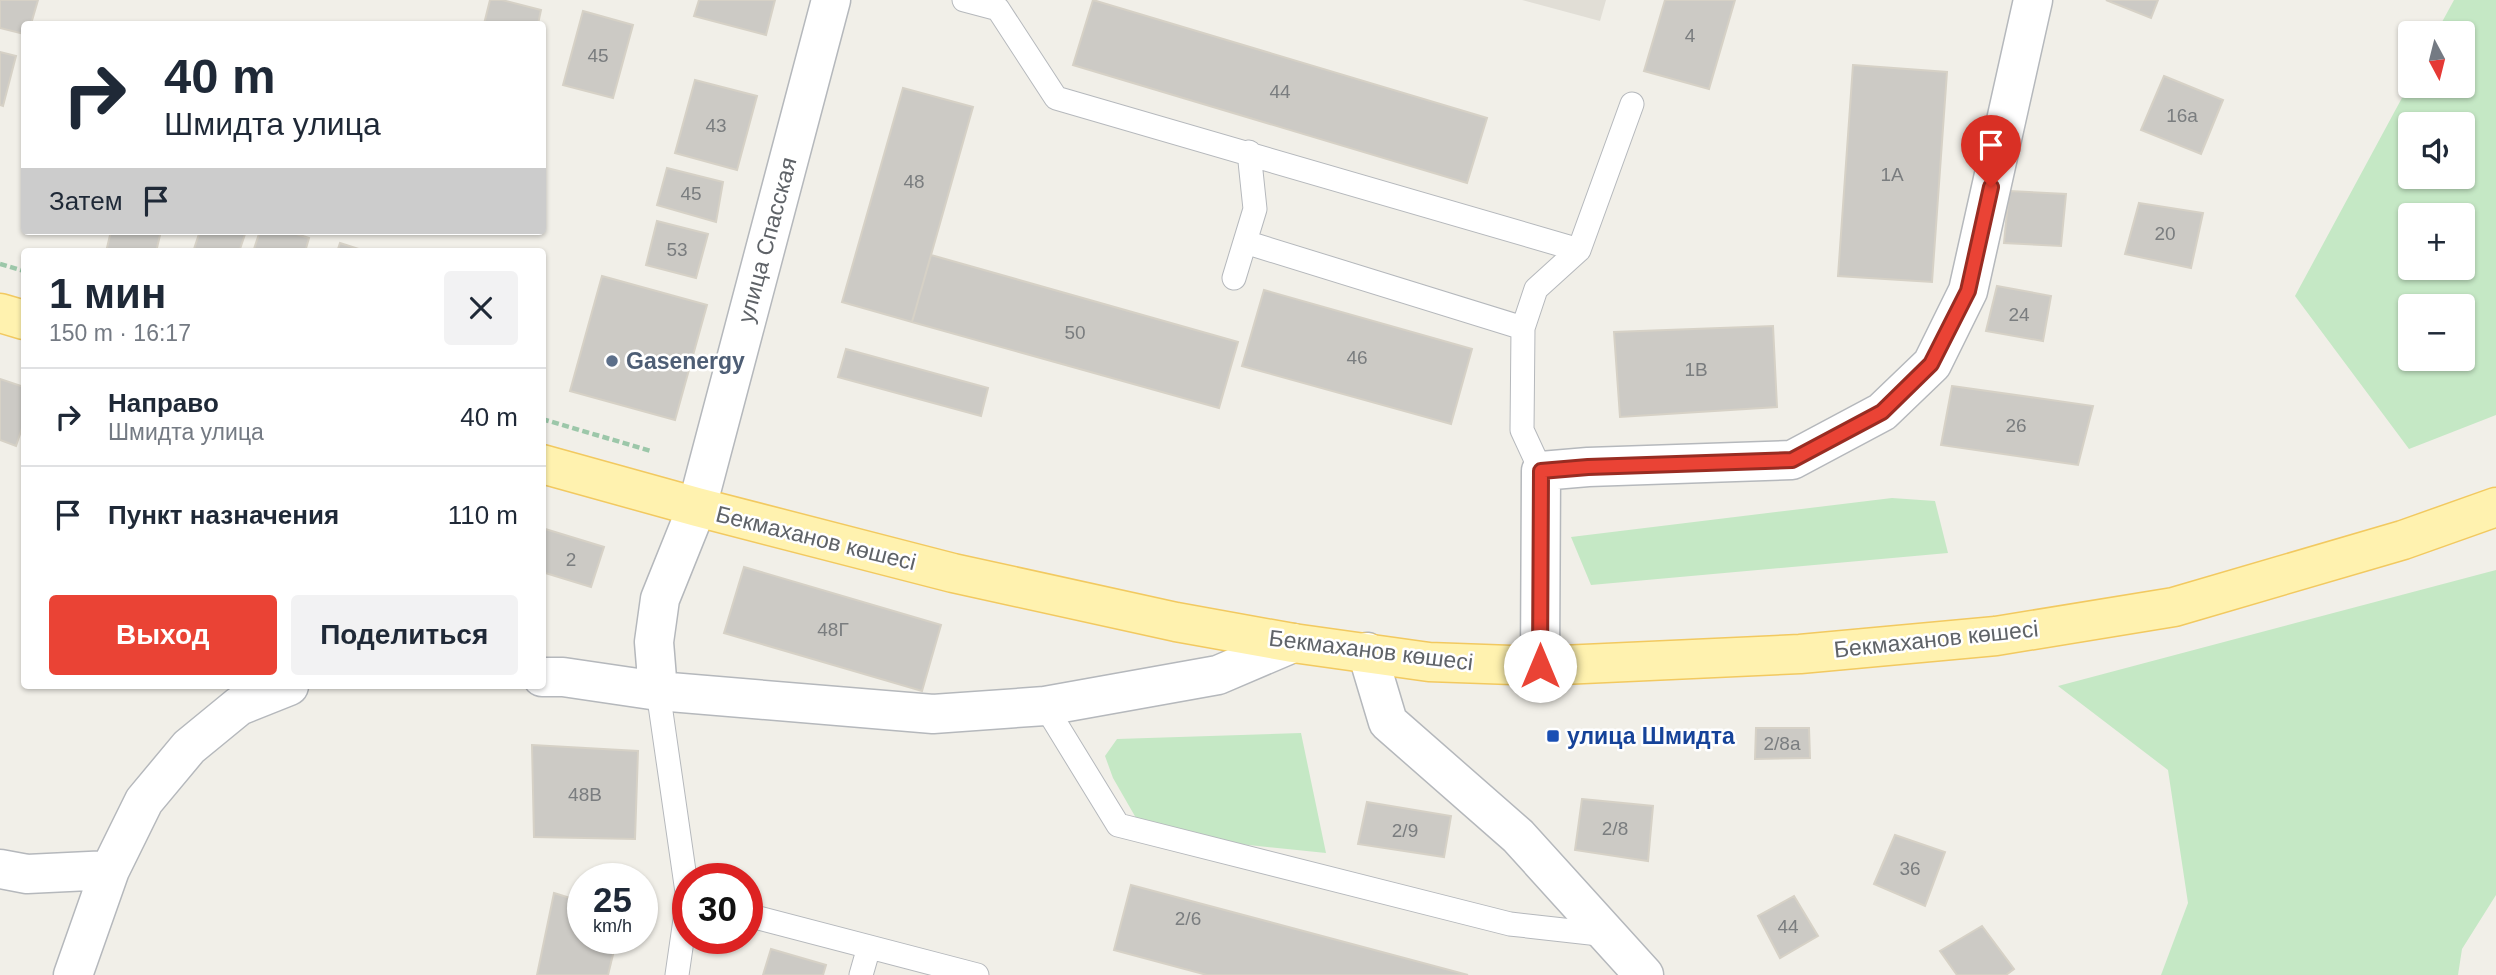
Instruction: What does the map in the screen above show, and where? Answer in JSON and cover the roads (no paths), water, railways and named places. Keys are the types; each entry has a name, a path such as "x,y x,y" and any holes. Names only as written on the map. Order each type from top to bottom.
{"main road":[{"path":"0,313 21,319"},
{"name":"Бекмаханов көшесі","path":"546,465 953,573 1176,622 1293,643 1429,662 1540,666 1800,654 1878,647 1996,636 2174,607 2403,540 2496,507"}],"street":[{"name":"улица Спасская","path":"658,691 654,642 660,599 697,507 831,0"},
{"path":"1540,666 1541,471 1792,460 1882,412 1931,364 1968,291 2033,0"},
{"path":"546,677 563,677 658,691 933,714 1045,706 1218,675 1293,643"},
{"path":"1367,652 1388,722 1518,836 1644,975"},
{"path":"73,975 110,870 144,801 189,747 239,706 282,689"},
{"path":"0,869 27,874 110,870"}],"lane":[{"path":"964,0 998,9 1056,98 1579,250"},
{"path":"1541,471 1522,430 1523,328 1536,289 1579,250 1632,104"},
{"path":"1234,278 1255,209 1249,152"},
{"path":"1245,242 1523,328"},
{"path":"658,691 683,863"},
{"path":"1045,706 1118,825 1510,923 1608,935"},
{"path":"763,919 977,975"},
{"path":"861,975 869,947"},
{"path":"677,975 680,954"}],"place":[{"name":"Gasenergy","path":"612,361"},
{"name":"улица Шмидта","path":"1553,736"}]}
